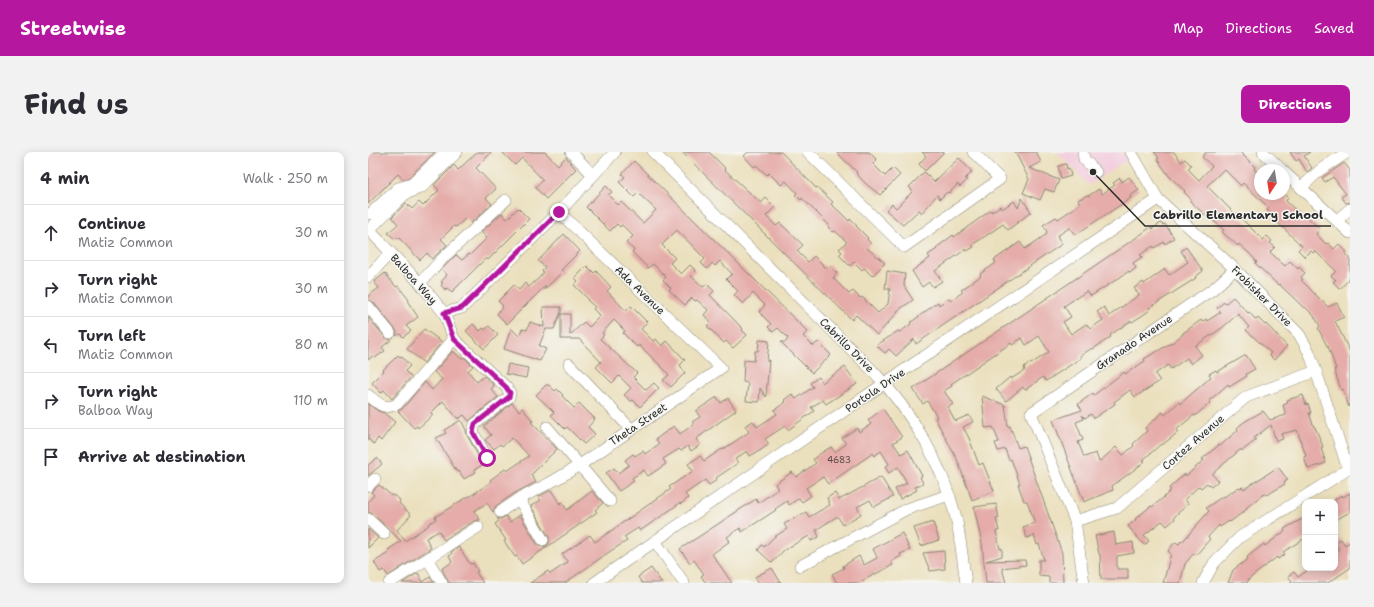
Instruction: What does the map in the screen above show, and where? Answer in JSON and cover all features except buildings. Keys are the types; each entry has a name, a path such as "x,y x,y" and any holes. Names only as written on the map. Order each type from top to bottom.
{"street":[{"path":"369,213 398,188 412,184 445,152"},
{"path":"369,230 404,196 422,187 456,152"},
{"path":"571,152 593,175"},
{"name":"Balboa Way","path":"369,230 420,283 444,313 462,308 559,212 615,152"},
{"name":"Cabrillo Drive","path":"653,152 885,383 896,397 926,443 938,467 949,495 962,547 966,583"},
{"path":"808,152 904,247 1000,179 973,152"},
{"path":"1081,152 1084,159 1096,172"},
{"name":"Frobisher Drive","path":"1131,152 1158,199 1235,269 1299,334 1309,352 1349,468"},
{"path":"1263,152 1276,164"},
{"path":"1301,188 1320,170 1348,152"},
{"path":"1290,178 1350,233"},
{"name":"Portola Drive","path":"594,583 885,383 1158,199"},
{"path":"420,283 444,257 506,200"},
{"path":"1337,220 1350,209"},
{"name":"Ada Avenue","path":"559,212 721,368"},
{"path":"368,277 390,253"},
{"name":"Granado Avenue","path":"1075,522 1031,413 1213,289 1235,269"},
{"path":"368,306 390,333"},
{"path":"444,313 454,339 506,387 510,393 509,397 475,424 473,432 487,458"},
{"path":"368,395 384,407 391,408 397,404 454,339"},
{"path":"569,364 631,429"},
{"name":"Theta Street","path":"500,512 519,499 580,465 721,368"},
{"name":"Cortez Avenue","path":"1075,522 1117,508 1246,397 1316,371"},
{"path":"547,426 610,501"},
{"path":"1203,583 1214,563 1240,537 1349,468"},
{"path":"800,566 907,509 949,495"},
{"path":"519,499 543,540"},
{"path":"368,519 384,534"},
{"path":"1075,522 1084,583"},
{"path":"389,583 428,560 478,527"},
{"path":"655,542 684,583"},
{"path":"428,560 442,583"}],"shaded area":[{"path":"1057,152 1121,152 1128,159 1089,185"}],"place":[{"name":"Cabrillo Elementary School","path":"1093,172"}],"route":[{"path":"487,458 473,432 475,424 509,397 510,393 506,387 454,339 444,313 462,308 559,212"}]}
